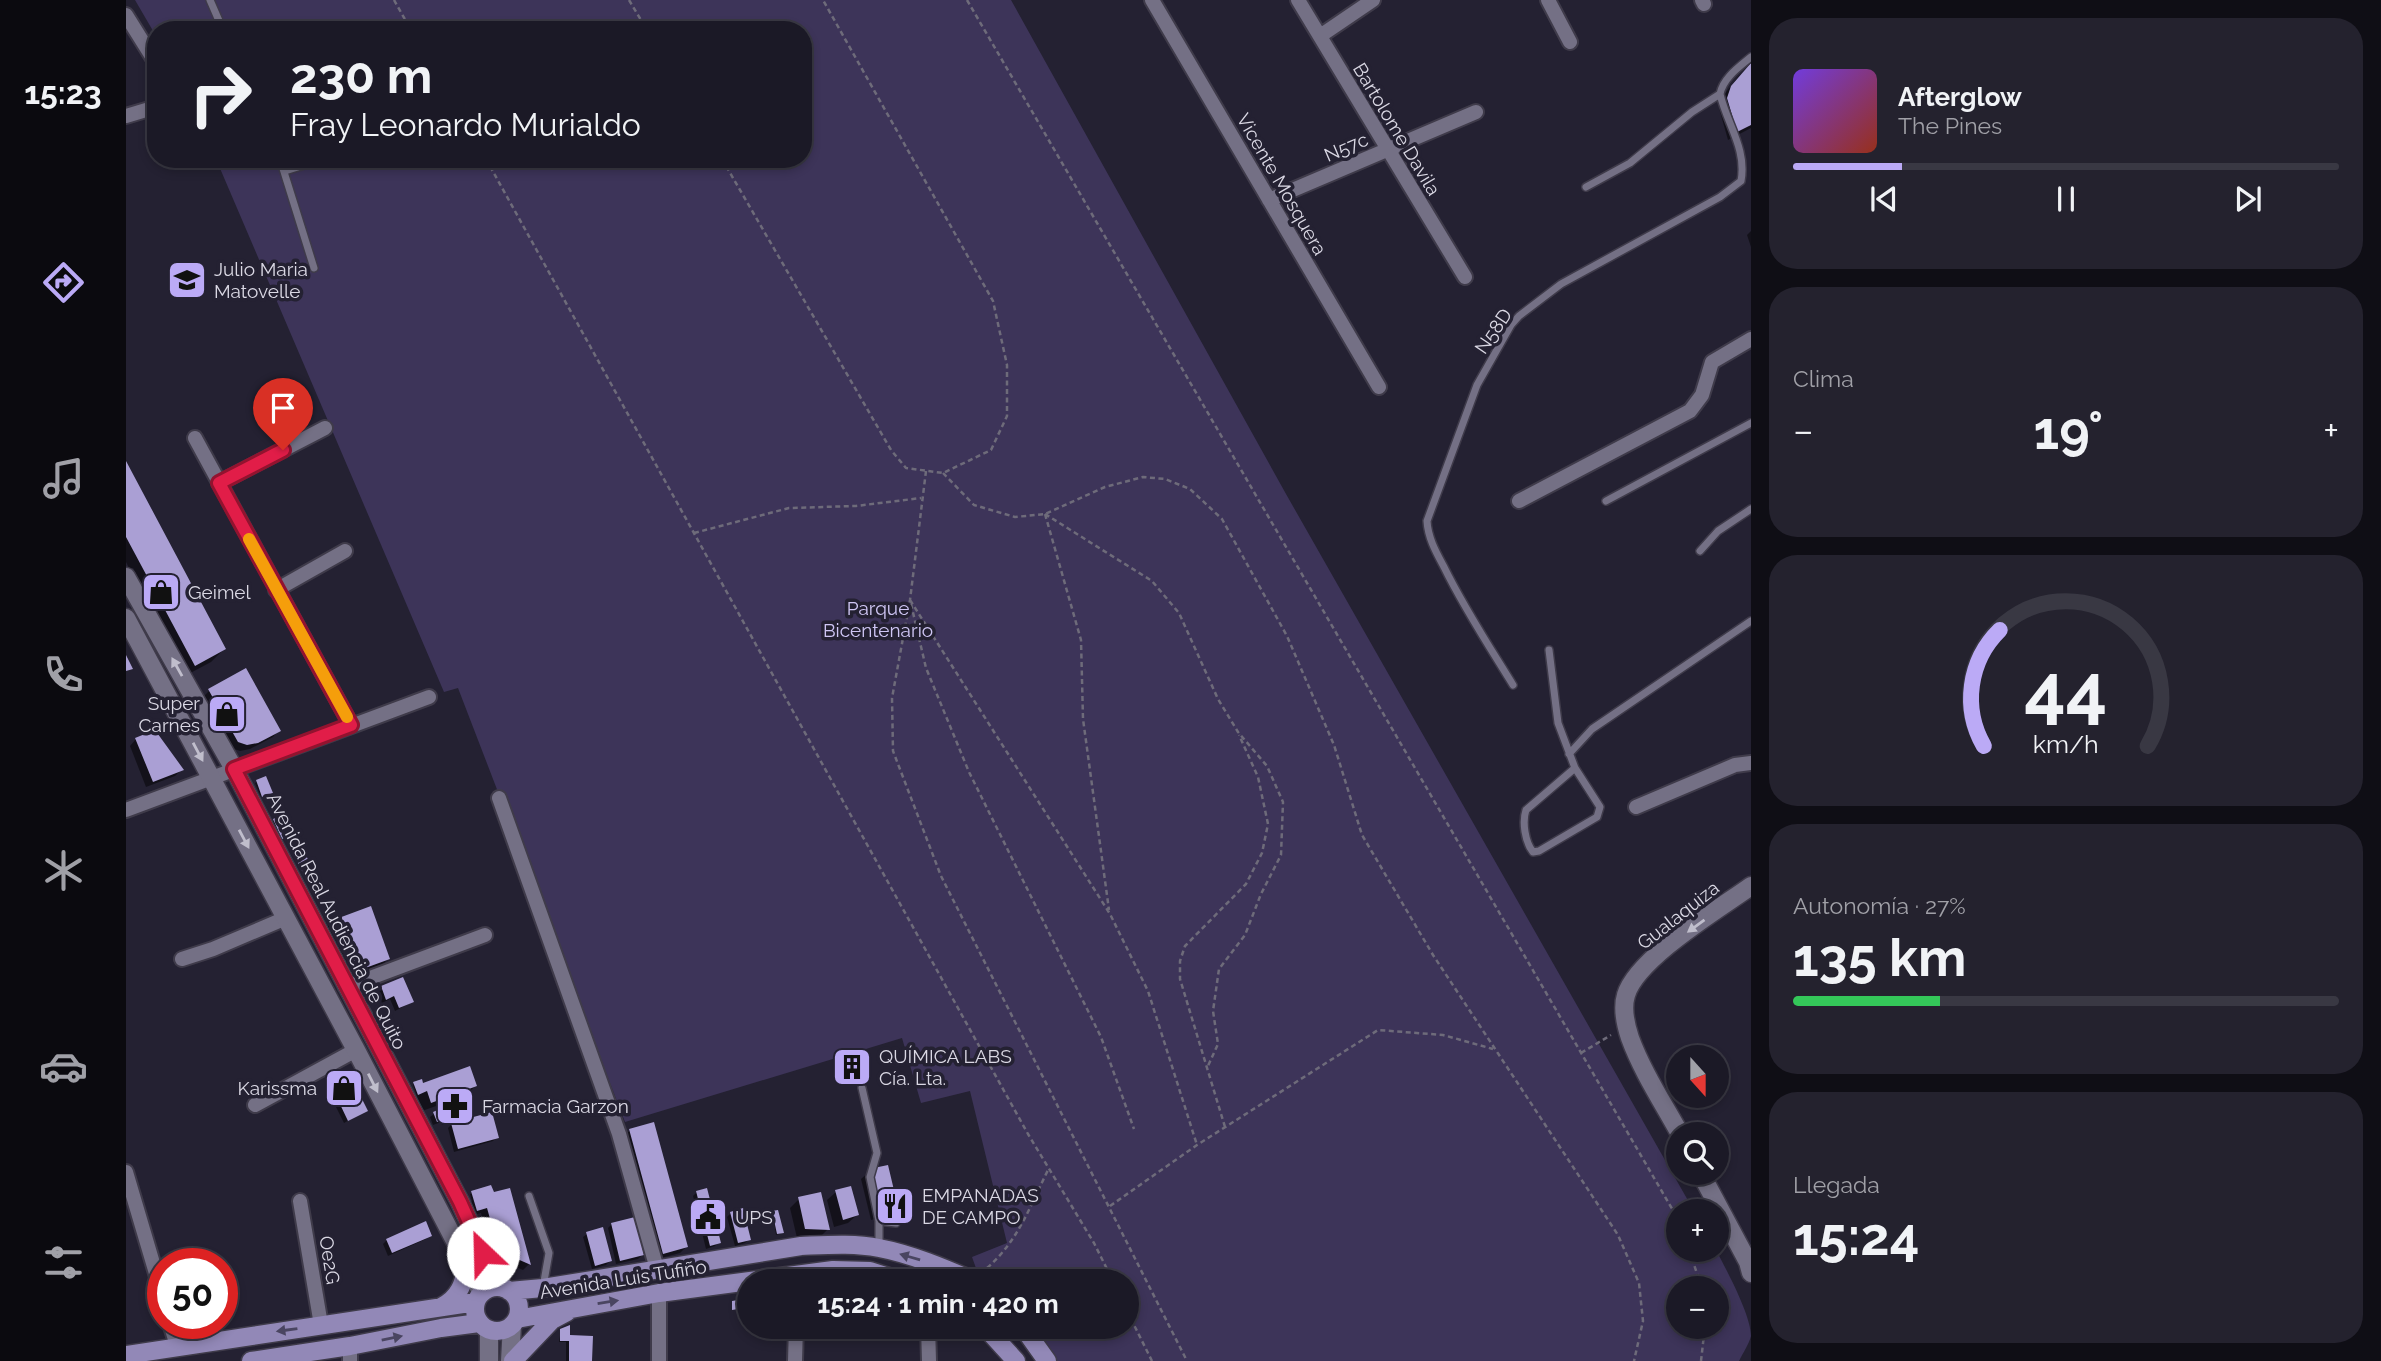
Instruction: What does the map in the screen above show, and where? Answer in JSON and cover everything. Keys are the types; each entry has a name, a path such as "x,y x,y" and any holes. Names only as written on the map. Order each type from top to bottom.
{"main road":[{"name":"Avenida Real Audiencia de Quito","path":"126,577 234,769 460,1202 483,1253 506,1290"},
{"path":"126,618 356,1050 466,1264 479,1297 475,1311 484,1327 489,1361"},
{"name":"Gualaquiza","path":"1674,1122 1629,1035 1624,1006 1631,984 1654,957 1751,886"},
{"path":"1707,1185 1748,1262 1751,1273"},
{"name":"Avenida Luis Tufiño","path":"506,1290 543,1288 801,1246 844,1245 879,1248 945,1269"},
{"path":"728,1257 732,1282"},
{"path":"441,1307 459,1292 464,1281 466,1264"},
{"name":"Avenida Luis Tufiño","path":"515,1322 574,1308 737,1282"},
{"path":"126,1355 441,1307 479,1297 492,1288 506,1290 518,1303 512,1361"},
{"path":"512,1361 552,1320 574,1308"},
{"path":"252,1335 252,1361 350,1353 441,1328 484,1327 505,1330 515,1322"},
{"path":"997,1339 1016,1361"},
{"path":"1031,1339 1047,1361"}],"street":[{"name":"Vicente Mosquera","path":"1152,0 1379,387"},
{"name":"Bartolome Davila","path":"1298,0 1465,277"},
{"path":"1320,36 1373,0"},
{"path":"1548,0 1570,42"},
{"path":"126,15 147,49"},
{"path":"126,116 147,110"},
{"name":"N57c","path":"1269,200 1476,112"},
{"path":"1519,500 1690,411 1702,396 1712,362 1751,339"},
{"path":"219,483 325,428"},
{"path":"195,438 351,725"},
{"path":"276,590 345,551"},
{"path":"126,810 429,697"},
{"path":"1636,807 1734,765 1751,762"},
{"path":"499,798 619,1134 657,1269"},
{"path":"182,959 286,918"},
{"path":"346,987 485,935"},
{"path":"255,1105 356,1050"},
{"path":"126,1172 148,1248"},
{"name":"Oe2G","path":"300,1201 321,1325"},
{"path":"659,1293 659,1361"},
{"path":"175,1339 177,1346"},
{"path":"795,1361 796,1339"},
{"path":"928,1339 929,1361"}],"lane":[{"path":"211,0 219,21"},
{"path":"1586,187 1630,163 1692,112 1720,94 1721,87 1728,78 1751,57"},
{"name":"N58D","path":"1513,685 1456,592 1430,538 1427,521 1477,385 1511,325 1561,284 1720,197 1741,181 1742,155 1720,94"},
{"path":"284,168 314,268"},
{"path":"285,171 295,168"},
{"path":"1606,501 1751,423"},
{"path":"1700,551 1723,527 1751,509"},
{"path":"1569,754 1592,729 1751,621"},
{"path":"1549,650 1558,723 1575,768 1600,807 1600,812 1597,817 1533,852 1525,827 1526,810 1575,768"},
{"path":"862,1088 877,1153 870,1177 878,1221 879,1248"},
{"path":"528,1196 549,1253 543,1288"},
{"path":"878,1221 896,1223"}],"path":[{"path":"394,0 406,21"},
{"path":"629,0 642,21"},
{"path":"727,168 891,450 906,468 943,473 991,450 1007,416 1007,365 993,301 823,0"},
{"path":"967,0 1666,1199"},
{"path":"491,168 1107,1269"},
{"path":"926,471 911,600 892,698 893,751 941,876 1187,1361"},
{"path":"943,473 974,505 1016,517 1045,514 1105,486 1143,477 1165,479 1190,489 1222,519 1287,636 1334,745 1362,835 1433,955 1618,1235 1639,1283 1643,1321 1634,1361"},
{"path":"694,533 789,508 856,506 923,498"},
{"path":"1045,514 1152,581 1179,612 1218,699 1238,732 1258,777 1268,824 1262,853 1246,884 1185,946 1180,961 1180,979 1225,1127"},
{"path":"1045,514 1081,640 1083,719 1110,914"},
{"path":"911,600 1110,914 1148,991 1197,1145"},
{"path":"911,600 926,668 955,737 1101,1037 1134,1129"},
{"path":"1207,1068 1218,1044 1213,1011 1219,969 1245,935 1280,855 1283,802 1267,766 1238,732"},
{"path":"1581,1052 1607,1039 1625,1015"},
{"path":"1110,1206 1197,1145 1378,1030 1443,1035 1495,1049"},
{"path":"986,1269 1009,1247 1049,1168"},
{"path":"1139,1335 1152,1361"},
{"path":"1701,1361 1704,1339"}],"green space":[{"name":"Parque Bicentenario","path":"135,0 1011,0 1286,494 1666,1162 1666,1185 1679,1185 1687,1199 1666,1199 1666,1262 1722,1262 1729,1276 1737,1292 1750,1327 1751,1336 1739,1361 1055,1361 1041,1339 1139,1339 1139,1269 976,1269 972,1257 1007,1243 970,1091 921,1103 902,1038 625,1122 458,688 444,692 220,168 812,168 812,21 147,21"}],"building":[{"path":"1751,63 1751,125 1737,132 1727,98 1731,86"},
{"path":"126,461 226,649 195,666 126,537"},
{"path":"126,655 133,669 126,671"},
{"path":"246,668 281,731 258,743 247,745 238,742 208,689"},
{"path":"165,722 169,729 158,732 156,725"},
{"path":"155,730 184,770 153,782 135,738"},
{"path":"266,776 273,793 262,797 256,780"},
{"path":"283,815 292,835 282,839 273,819"},
{"path":"300,842 316,877 308,880 291,845"},
{"path":"371,906 390,959 357,971 328,922"},
{"path":"403,977 414,1002 399,1008 394,996 386,1000 381,986"},
{"name":"QUÍMICA LABS Cía. Lta.","path":"862,1053 868,1075 843,1082 837,1059"},
{"path":"470,1066 477,1086 431,1103 427,1091 418,1095 413,1082 422,1079 423,1083"},
{"name":"Karissma","path":"347,1069 368,1111 348,1121 328,1079"},
{"name":"Farmacia Garzon","path":"461,1100 466,1114 446,1123 445,1119 437,1122 433,1112"},
{"path":"492,1112 499,1138 458,1149 451,1123"},
{"path":"654,1122 688,1247 663,1254 629,1129"},
{"path":"888,1165 898,1207 879,1212 869,1169"},
{"path":"491,1185 494,1192 510,1188 531,1265 499,1251 487,1208 477,1211 471,1191"},
{"path":"851,1186 859,1215 843,1220 835,1190"},
{"name":"UPS","path":"707,1188 721,1243 710,1246 696,1191"},
{"path":"821,1192 830,1230 805,1229 798,1197"},
{"path":"743,1208 751,1240 738,1243 730,1212"},
{"path":"778,1210 784,1233 777,1234 772,1211"},
{"path":"635,1217 644,1255 620,1261 611,1223"},
{"path":"426,1221 432,1236 392,1253 386,1239"},
{"path":"603,1227 612,1261 595,1266 586,1232"},
{"path":"737,1300 737,1309 732,1310 732,1301"},
{"path":"570,1325 570,1335 593,1336 592,1361 569,1361 569,1341 560,1341 560,1329"}],"slow traffic":[{"path":"249,539 347,717"}],"place":[{"name":"Julio Maria Matovelle","path":"187,280"},
{"name":"Geimel","path":"161,592"},
{"name":"Super Carnes","path":"227,714"},
{"name":"QUÍMICA LABS Cía. Lta.","path":"852,1067"},
{"name":"Karissma","path":"344,1088"},
{"name":"Farmacia Garzon","path":"455,1106"},
{"name":"EMPANADAS DE CAMPO","path":"895,1206"},
{"name":"UPS","path":"708,1217"}],"route":[{"path":"283,450 219,483 351,725 234,769 460,1202 483,1253"}]}
